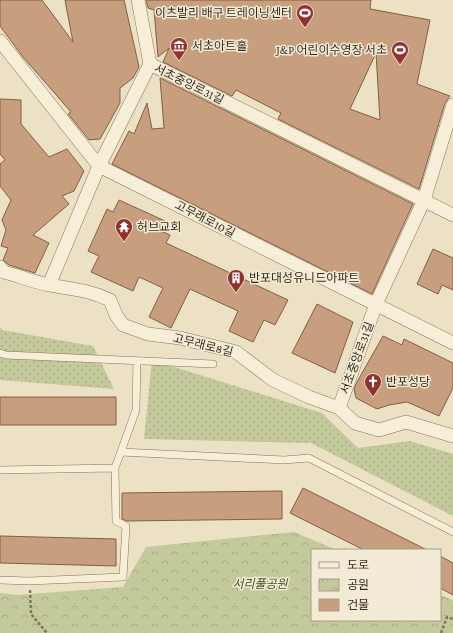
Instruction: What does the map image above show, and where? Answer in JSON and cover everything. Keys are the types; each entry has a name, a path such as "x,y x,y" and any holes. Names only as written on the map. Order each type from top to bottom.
{"street":[{"path":"138,0 150,64"},
{"name":"고무래로10길","path":"0,40 99,166 453,343"},
{"name":"서초중앙로31길","path":"49,285 99,166 150,64 453,215"},
{"name":"서초중앙로31길","path":"340,408 376,304 424,200 453,105"},
{"name":"고무래로8길","path":"0,267 4,272 49,285 76,288 99,294 110,300 116,315 123,325 148,334 180,338 236,352 272,380 309,397 340,408 355,423 379,430 406,422 453,436"}],"lane":[{"path":"0,353 6,355 213,364"},
{"path":"0,580 29,581 123,578 126,526 116,521 115,468 136,410 137,361"},
{"path":"121,452 284,460 309,458 453,532"},
{"path":"0,470 115,468"}],"path":[{"path":"29,581 31,614 47,633"},
{"path":"441,633 446,617 453,619"}],"green space":[{"path":"0,327 2,330 93,346 114,389 0,380"},
{"path":"152,360 322,413 358,448 410,441 453,454 453,516 311,443 144,439"},
{"name":"서리풀공원","path":"294,532 335,549 311,549 311,621 441,621 441,595 453,600 453,633 0,633 0,593 17,595 123,587 146,547"}],"building":[{"path":"0,0 42,0 73,42 65,0 124,0 139,67 133,78 120,88 120,103 100,139 89,140 68,114 71,112 23,57 0,26"},
{"path":"146,0 371,0 370,9 430,20 417,84 450,96 445,103 419,189 278,119 281,113 236,90 232,96 163,62 169,48 158,57 154,10 148,8","holes":["376,53 380,120 350,109"]},
{"path":"160,78 413,204 372,294 112,164 129,131 134,134 147,103 152,129 164,128"},
{"path":"0,99 21,100 21,124 49,157 67,149 84,171 74,191 62,196 69,204 33,235 49,243 35,273 9,265 3,260 8,248 1,246 6,230 2,220 11,200 0,186 0,164 5,160 0,154"},
{"path":"119,200 165,221 161,231 170,235 166,243 288,300 275,325 264,320 253,342 229,331 238,311 190,289 171,328 149,317 163,288 139,277 133,291 91,272 99,256 88,251 107,209 113,212"},
{"path":"433,249 453,258 453,290 442,285 438,294 417,284"},
{"path":"317,304 353,322 335,373 292,353"},
{"path":"383,336 402,345 404,339 453,363 453,388 439,416 407,402 377,409 356,398 354,389 357,382"},
{"path":"0,397 116,397 116,425 0,425"},
{"path":"303,488 425,549 362,549 290,513"},
{"path":"282,491 282,519 127,521 122,519 122,493"},
{"path":"0,536 116,539 116,566 0,563"},
{"path":"441,557 453,563 453,595 441,589"}],"place":[{"name":"이츠발리 배구 트레이닝센터","path":"305,28"},
{"name":"서초아트홀","path":"179,61"},
{"name":"J&P 어린이수영장 서초","path":"400,65"},
{"name":"허브교회","path":"124,242"},
{"name":"반포대성유니드아파트","path":"236,293"},
{"name":"반포성당","path":"373,397"}]}
